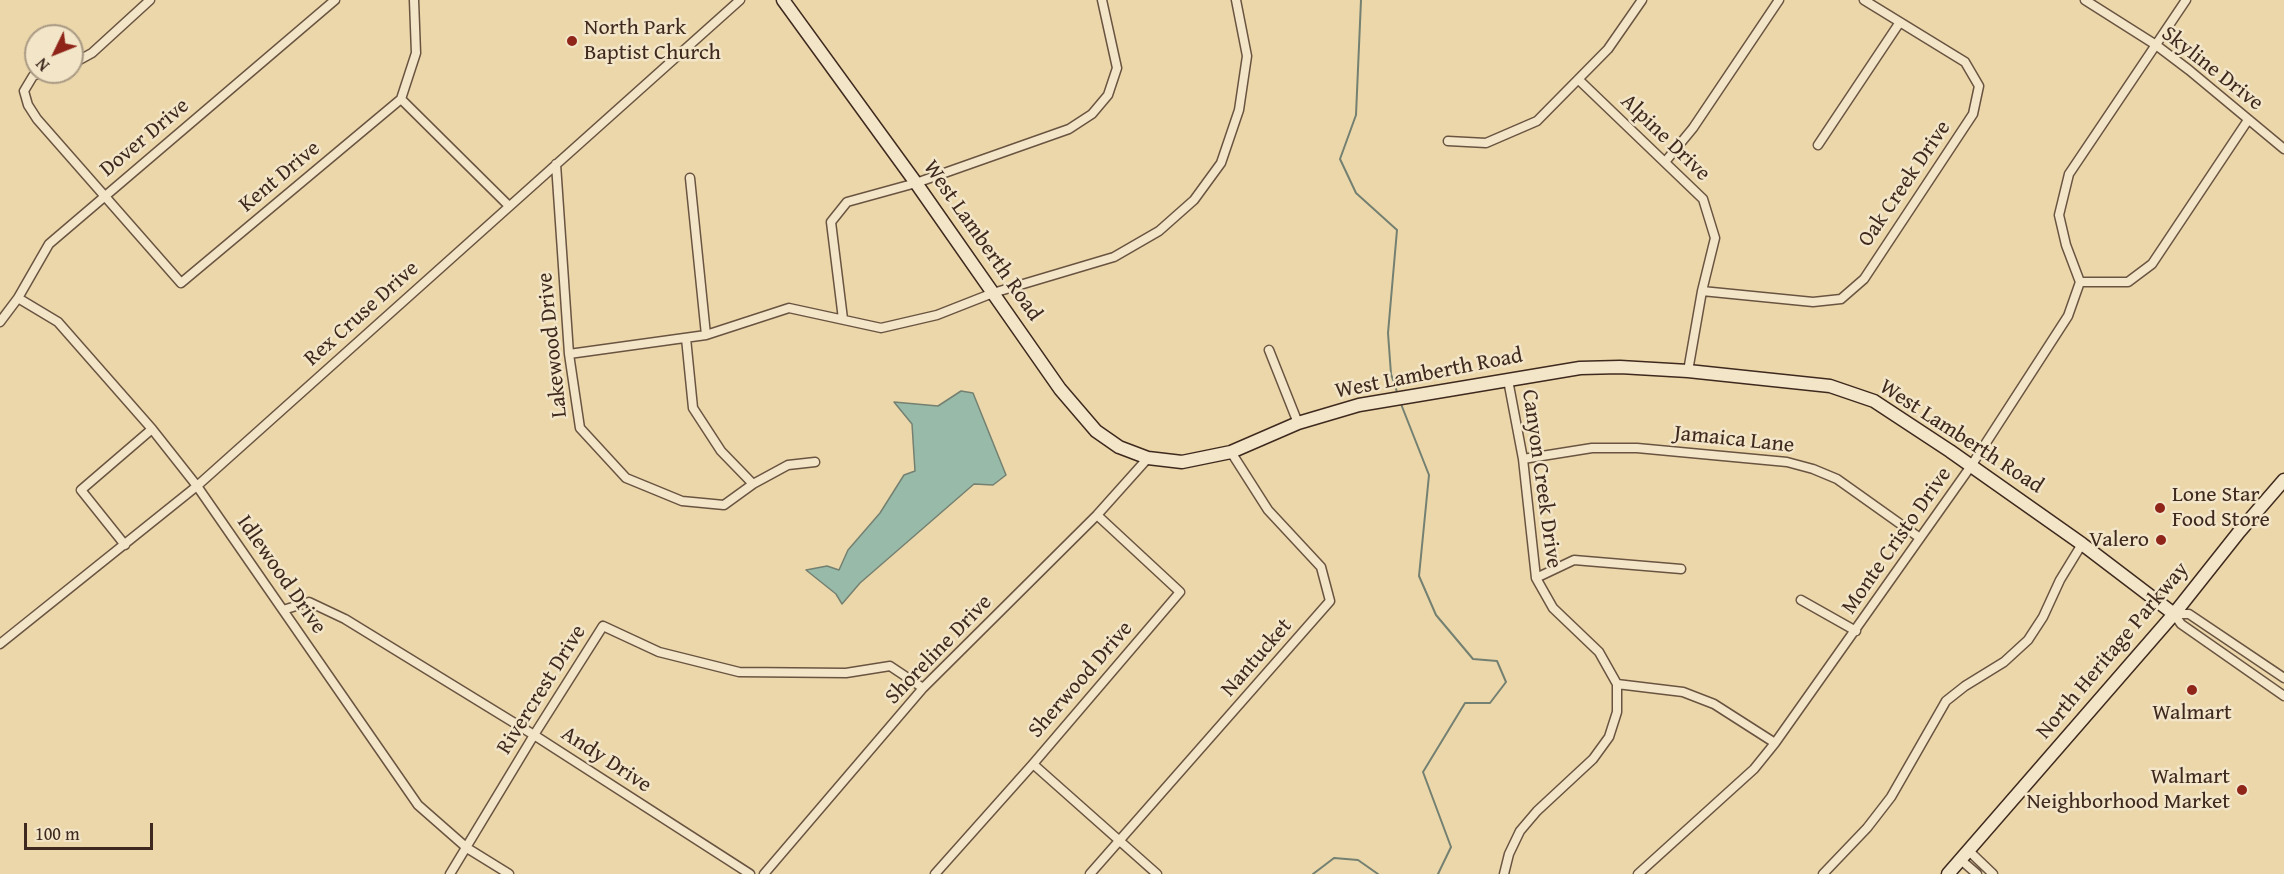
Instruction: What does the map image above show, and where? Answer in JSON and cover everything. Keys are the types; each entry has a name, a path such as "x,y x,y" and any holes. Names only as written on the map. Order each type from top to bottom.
{"street":[{"path":"84,57 92,53 150,0"},
{"name":"Dover Drive","path":"0,322 18,298 49,244 335,0"},
{"path":"414,0 416,53 401,99 509,206"},
{"name":"Rex Cruse Drive","path":"0,644 197,486 740,0"},
{"name":"West Lamberth Road","path":"783,0 916,183 1060,389 1096,432 1119,447 1148,458 1182,462 1231,452 1298,423 1359,405 1580,368 1620,367 1688,371 1830,386 1874,401 1971,466 2082,544 2174,614 2181,624 2284,696"},
{"path":"843,319 831,222 847,202 916,183 1069,129 1092,114 1108,95 1117,68 1102,0"},
{"path":"569,354 706,335 789,308 881,328 937,315 993,293 1114,257 1159,231 1194,200 1221,163 1239,110 1247,56 1236,0"},
{"path":"1448,141 1485,143 1537,121 1580,80 1608,49 1642,0"},
{"path":"1665,162 1693,128 1779,0"},
{"name":"Oak Creek Drive","path":"1702,291 1813,302 1841,299 1864,279 1974,114 1979,86 1965,62 1864,0"},
{"name":"Skyline Drive","path":"2085,0 2156,45 2284,149"},
{"path":"2186,0 2069,174 2059,215 2066,245 2080,282 2128,282 2152,264 2248,120"},
{"path":"1818,145 1900,22"},
{"name":"Alpine Drive","path":"1580,80 1703,199 1715,238 1702,291 1688,371"},
{"path":"28,84 24,91 28,105 37,119 105,195"},
{"name":"Kent Drive","path":"105,195 181,283 401,99"},
{"name":"Lakewood Drive","path":"556,164 569,354 580,428 626,478 682,501 724,505 753,484 788,465 815,462"},
{"path":"690,178 706,335"},
{"name":"Monte Cristo Drive","path":"1638,874 1754,769 1775,743 1971,466 2068,316 2080,282"},
{"name":"Idlewood Drive","path":"18,298 58,322 152,429 197,486 418,805 467,848 509,874"},
{"path":"686,338 693,408 721,451 753,484"},
{"path":"1269,350 1298,423"},
{"name":"Canyon Creek Drive","path":"1508,380 1523,459 1536,578 1553,608 1599,652 1617,684"},
{"path":"125,545 81,490 152,429"},
{"name":"Jamaica Lane","path":"1523,459 1592,448 1636,448 1787,462 1837,479 1920,538"},
{"name":"Nantucket","path":"1090,874 1330,601 1321,567 1268,510 1231,452"},
{"name":"Shoreline Drive","path":"764,874 923,688 1097,515 1148,458"},
{"name":"North Heritage Parkway","path":"1948,874 2174,614 2284,480"},
{"name":"Sherwood Drive","path":"935,874 1033,764 1180,592 1097,515"},
{"path":"1823,874 1867,828 1891,797 1946,701 1965,686 2004,662 2028,640 2082,544"},
{"path":"1536,578 1574,560 1681,569"},
{"path":"1801,600 1856,631"},
{"name":"Andy Drive","path":"283,610 309,602 345,619 534,735 750,874"},
{"name":"West Lamberth Road","path":"2174,614 2189,614 2284,678"},
{"name":"Rivercrest Drive","path":"450,874 603,626 659,651 739,672 846,673 890,666 923,688"},
{"path":"1504,874 1509,854 1520,831 1537,811 1593,759 1609,736 1617,712 1617,684 1683,692 1714,704 1775,743"},
{"path":"1033,764 1158,874"},
{"path":"1965,856 1977,874"},
{"path":"1965,856 1993,874"}],"shaded area":[{"path":"961,391 973,393 1006,475 993,485 974,484 860,583 842,604 836,594 806,570 827,566 839,570 848,550 880,513 904,475 915,471 912,424 894,402 938,406"}],"waterway":[{"path":"1361,0 1356,115 1340,159 1356,193 1397,230 1388,333 1391,374 1398,395"},
{"path":"1401,404 1429,475 1419,576 1436,615 1473,659 1497,661 1506,682 1490,703 1465,703 1423,772 1451,847 1438,874"},
{"path":"1313,874 1334,858 1358,860 1378,874"}],"place":[{"name":"North Park Baptist Church","path":"572,41"},
{"name":"Lone Star Food Store","path":"2160,508"},
{"name":"Valero","path":"2161,540"},
{"name":"Walmart","path":"2192,690"},
{"name":"Walmart Neighborhood Market","path":"2242,790"}]}
